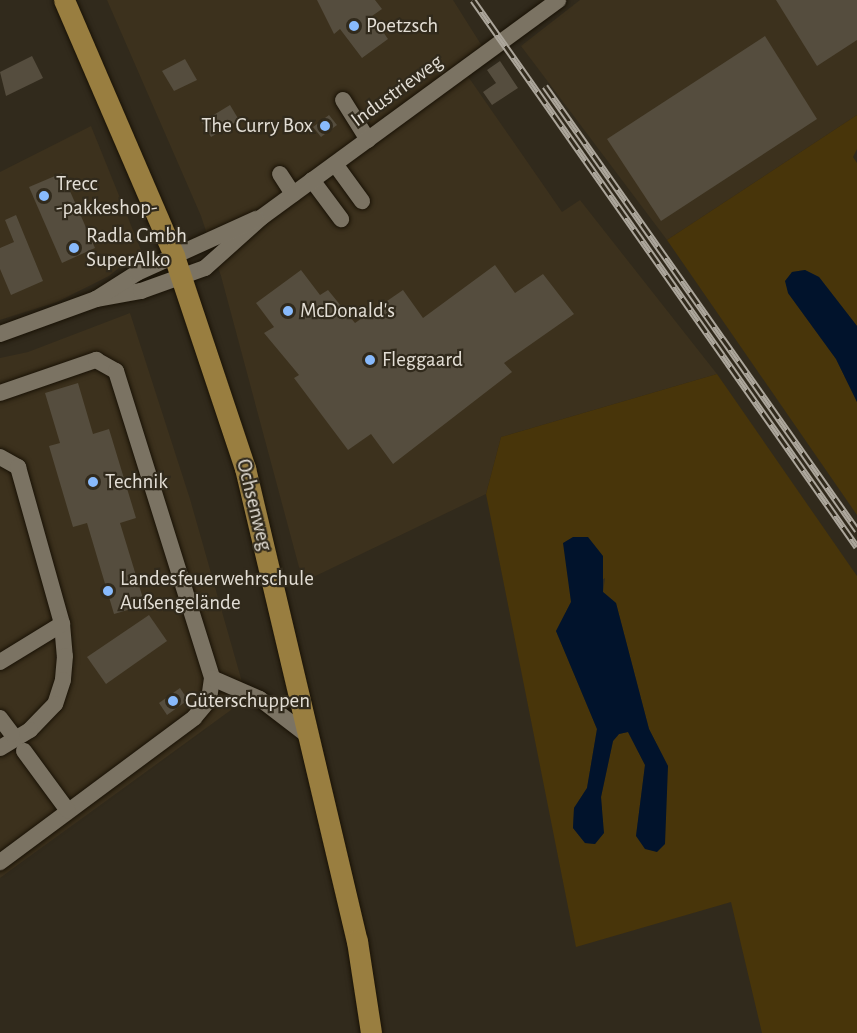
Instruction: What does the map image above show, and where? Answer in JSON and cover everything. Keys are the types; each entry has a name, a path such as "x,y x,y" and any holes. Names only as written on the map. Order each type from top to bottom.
{"main road":[{"name":"Ochsenweg","path":"64,0 174,256 245,468 311,738 357,941 371,1033"}],"street":[{"name":"Industrieweg","path":"96,299 141,291 205,268 262,217 558,0"},
{"path":"343,100 368,140"},
{"path":"335,164 362,201"},
{"path":"280,174 294,194"},
{"path":"312,180 341,219"},
{"name":"Industrieweg","path":"96,299 137,273 262,217"},
{"path":"0,334 96,299"},
{"path":"0,393 96,360 116,371 212,678 209,700 194,718 0,862"},
{"path":"0,457 18,467 62,624 64,668 55,704 30,730 0,748"},
{"path":"0,662 62,624"},
{"path":"212,678 260,699 311,738"},
{"path":"0,718 12,734"},
{"path":"24,751 68,811"}],"shaded area":[{"path":"107,0 453,0 482,46 458,62 562,212 580,200 717,374 501,437 486,494 303,582 221,276 201,216"},
{"path":"580,0 857,0 857,115 667,240 521,46"},
{"path":"857,115 857,149 853,157 857,163 857,326 819,277 805,270 792,272 788,293 836,359 857,402 857,515 667,240"},
{"path":"91,126 141,250 109,276 57,302 0,320 0,172"},
{"name":"Landesfeuerwehrschule Außengelände","path":"130,313 190,499 242,682 231,710 0,878 0,358 28,352"},
{"path":"717,374 857,576 857,1033 762,1033 731,902 576,947 486,494 501,437","holes":["605,578 603,592 616,603 649,729 668,766 636,836 645,765 628,732 619,734 613,741 601,797 603,833 595,844 585,843 573,828 574,808 587,788 597,729 556,631 571,602"]}],"water":[{"path":"805,270 819,277 857,326 857,402 836,359 788,293 785,281 792,272"},
{"path":"573,537 588,537 603,556 603,592 616,603 649,729 668,766 665,844 657,852 645,849 636,836 645,765 628,732 619,734 613,741 601,797 604,833 595,844 585,843 573,828 574,808 587,788 597,729 556,631 571,602 563,543"}],"building":[{"name":"Poetzsch","path":"317,0 375,0 382,9 372,16 388,39 362,58 340,29 334,34"},
{"path":"776,0 857,0 857,40 817,66"},
{"path":"765,36 817,119 661,221 607,139"},
{"path":"32,56 43,78 6,96 0,72"},
{"path":"185,59 197,80 174,91 162,71"},
{"path":"500,61 518,88 492,105 483,92 496,83 487,70"},
{"path":"230,105 239,120 211,137 202,122"},
{"name":"The Curry Box","path":"329,115 337,125 321,137 313,127"},
{"path":"62,173 95,248 62,263 29,187"},
{"path":"16,215 43,281 11,295 0,269 0,248 14,242 5,220"},
{"path":"495,265 515,293 543,274 574,314 504,363 512,372 393,464 371,434 348,450 294,378 299,375 264,333 274,327 256,303 301,270 320,295 328,290 355,323 403,290 423,318"},
{"name":"Technik","path":"78,383 93,434 109,429 136,518 120,523 145,605 114,614 87,523 73,527 49,446 60,443 45,393"},
{"path":"149,615 167,641 106,684 87,657"},
{"name":"Güterschuppen","path":"180,688 188,700 167,715 159,703"}],"railway":[{"path":"473,0 857,547"},
{"path":"545,86 857,530"}],"place":[{"name":"Poetzsch","path":"354,26"},
{"name":"The Curry Box","path":"325,126"},
{"name":"Trecc -pakkeshop-","path":"44,196"},
{"name":"Radla Gmbh SuperAlko","path":"74,248"},
{"name":"McDonald's","path":"288,311"},
{"name":"Fleggaard","path":"370,360"},
{"name":"Technik","path":"93,482"},
{"name":"Landesfeuerwehrschule Außengelände","path":"108,591"},
{"name":"Güterschuppen","path":"173,701"}]}
